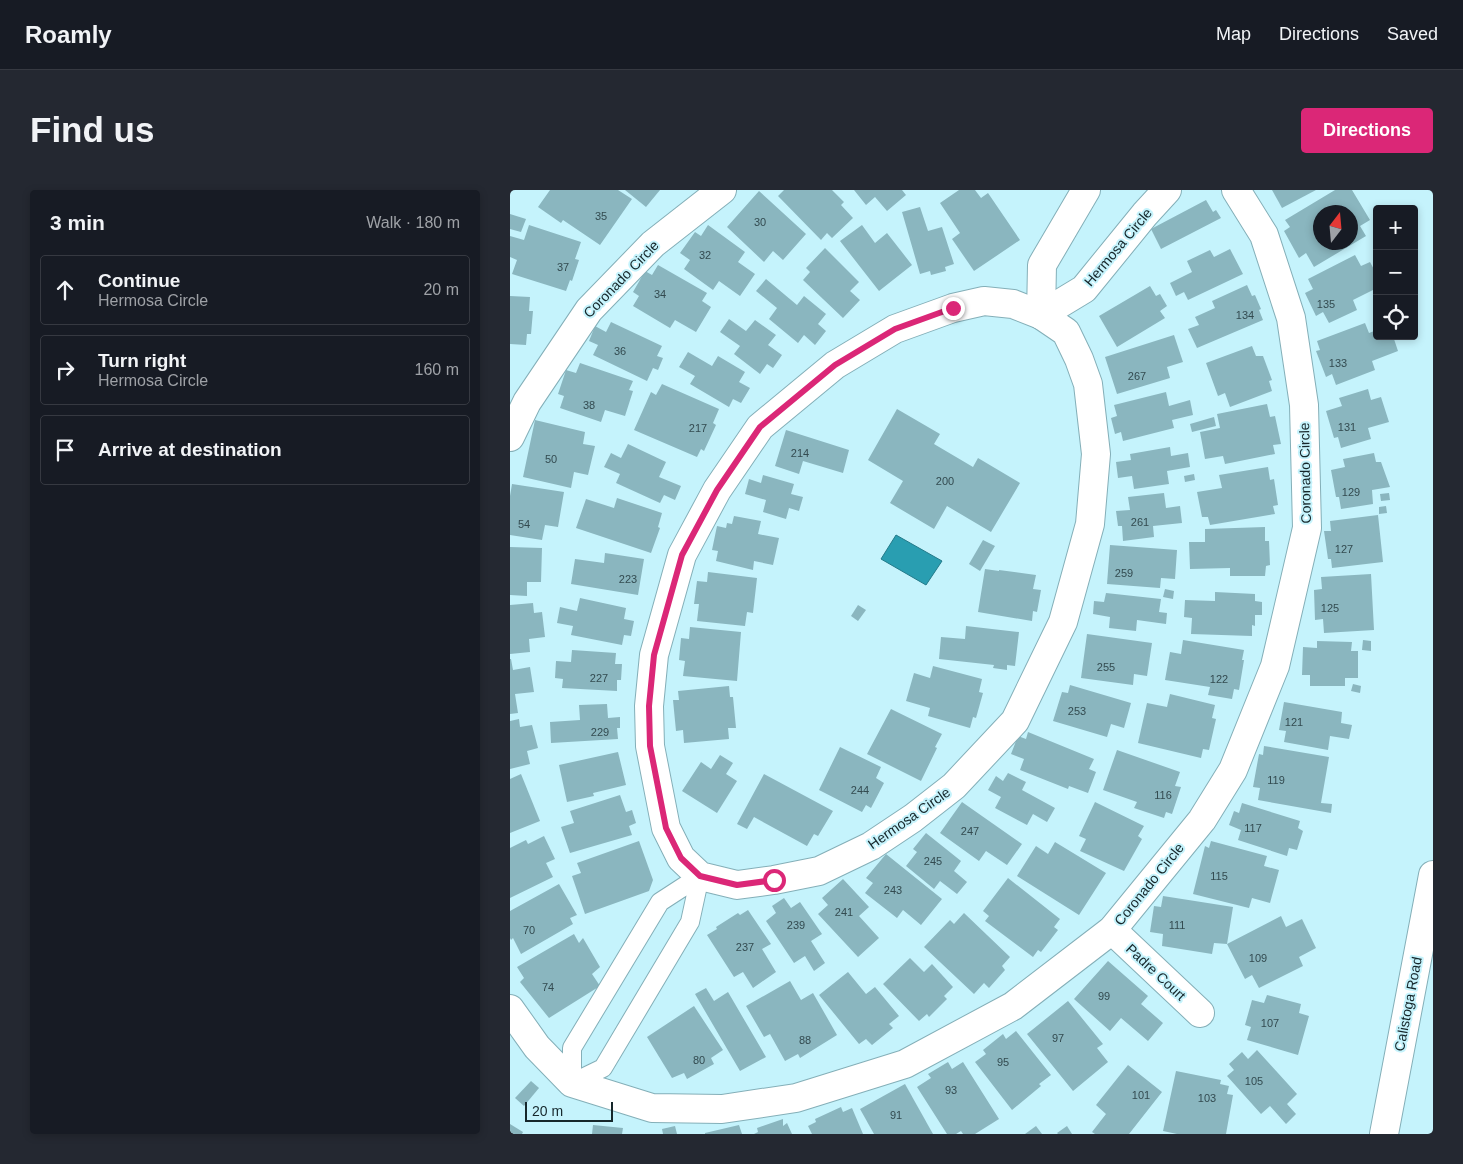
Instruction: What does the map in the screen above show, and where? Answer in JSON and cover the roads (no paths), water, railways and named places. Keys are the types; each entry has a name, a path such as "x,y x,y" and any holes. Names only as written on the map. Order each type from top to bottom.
{"street":[{"name":"Coronado Circle","path":"510,438 518,397 589,310 653,244 722,190"},
{"path":"1041,315 1042,265 1086,190"},
{"name":"Hermosa Circle","path":"1041,315 1084,289 1167,190"},
{"name":"Coronado Circle","path":"510,1009 537,1047 572,1083 652,1108 722,1109 796,1098 906,1064 1013,1006 1112,930 1202,820 1233,770 1275,666 1307,528 1304,405 1291,318 1264,235 1236,190"},
{"name":"Hermosa Circle","path":"984,302 1013,304 1041,315 1066,332 1080,360 1088,384 1096,454 1090,524 1063,622 1015,722 954,786 913,818 871,846 819,871 774,880 737,885 700,876 681,858 666,828 650,746 649,706 654,655 682,555 717,490 760,427 835,365 895,329 953,308 984,302"},
{"name":"Calistoga Road","path":"1384,1134 1433,875"},
{"name":"Padre Court","path":"1112,930 1200,1013"}],"lane":[{"path":"700,876 690,922 603,1068 572,1083 572,1048 660,902 700,876"}],"water":[{"path":"896,535 942,561 926,585 881,559"}]}
